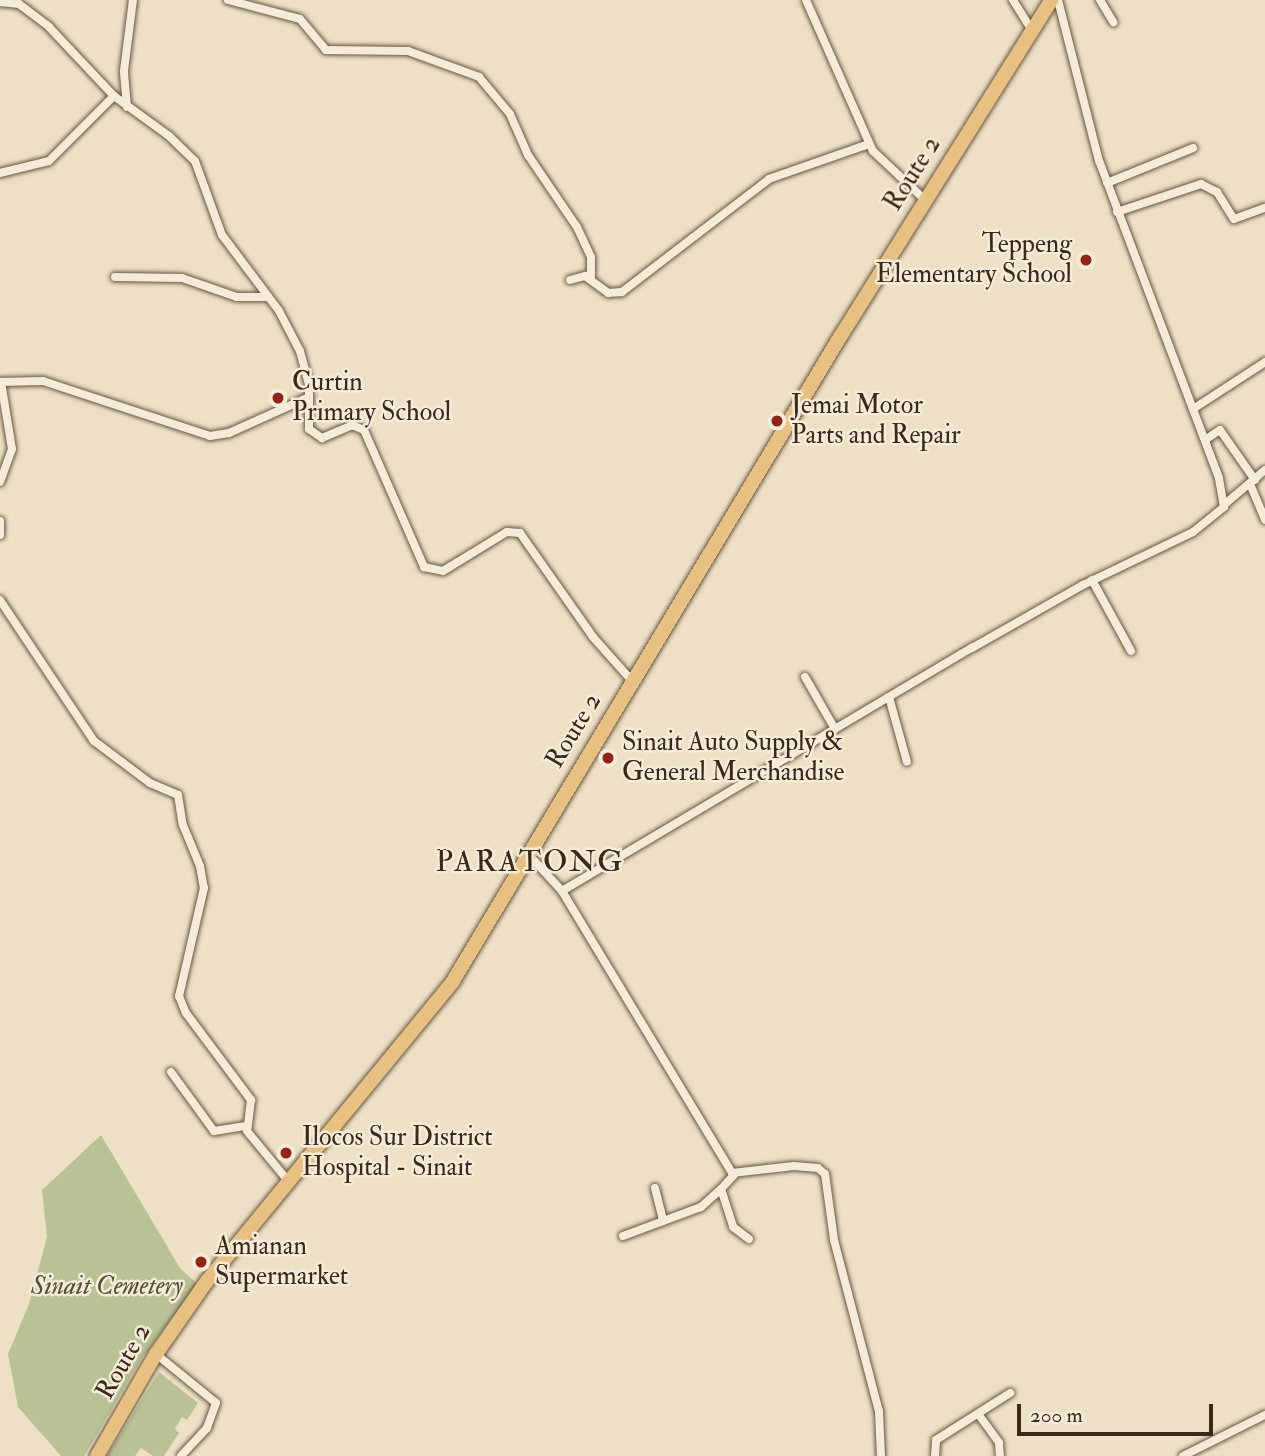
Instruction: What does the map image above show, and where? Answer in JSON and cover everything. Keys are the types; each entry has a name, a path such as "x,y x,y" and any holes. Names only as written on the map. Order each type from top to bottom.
{"highway":[{"name":"Route 2","path":"97,1456 156,1354 207,1281 433,1010 925,200 1051,0"}],"street":[{"path":"127,107 124,71 133,0"},
{"path":"228,0 300,19 326,50 408,51 479,77 510,114 528,155 577,227 590,257 591,278 608,293 622,292 769,179 869,144"},
{"path":"806,0 869,144 925,200"},
{"path":"1013,0 1032,31"},
{"path":"1058,0 1107,183 1205,440 1225,503"},
{"path":"1100,0 1113,22"},
{"path":"0,2 19,4 49,27 114,96 169,136 195,161 222,235 268,297 300,351 308,379 306,417 316,437 352,425 366,433 424,566 443,571 507,532 520,533 593,638 633,681"},
{"path":"0,173 49,161 114,96"},
{"path":"1107,183 1193,148"},
{"path":"1117,212 1202,184 1217,192 1234,219 1265,208"},
{"path":"115,277 182,278 237,297 268,297"},
{"path":"570,280 591,278"},
{"path":"1193,410 1265,362"},
{"path":"0,482 12,449 0,382 43,381 210,436 229,433 307,398"},
{"path":"1205,440 1220,430 1252,482 1265,520"},
{"path":"562,891 889,697 1093,580 1194,532 1209,523 1225,503 1265,470"},
{"path":"0,522 0,535"},
{"path":"1093,580 1131,651"},
{"path":"0,600 94,741 150,783 178,795 183,825 200,866 204,888 179,996 186,1013 251,1100 245,1126"},
{"path":"805,677 835,729"},
{"path":"889,697 907,762"},
{"path":"529,855 562,891 734,1175"},
{"path":"171,1072 214,1130 245,1126"},
{"path":"245,1126 289,1182"},
{"path":"623,1236 701,1208 734,1175 794,1166 818,1168 825,1174 834,1240 877,1402 881,1456"},
{"path":"655,1188 663,1221"},
{"path":"721,1189 733,1227 749,1239"},
{"path":"156,1354 216,1404 207,1428 181,1456"},
{"path":"935,1456 936,1440 1010,1393"},
{"path":"979,1415 999,1443 1000,1456"},
{"path":"1183,1456 1265,1415"}],"green space":[{"name":"Sinait Cemetery","path":"101,1135 180,1268 197,1284 142,1358 84,1456 61,1456 18,1407 8,1354 29,1304 47,1237 42,1190"},
{"name":"Sinait Cemetery","path":"159,1372 198,1403 187,1420 182,1417 175,1429 179,1433 164,1456 153,1456 141,1448 135,1456 107,1456"}],"place":[{"name":"Teppeng Elementary School","path":"1086,260"},
{"name":"Curtin Primary School","path":"278,398"},
{"name":"Jemai Motor Parts and Repair","path":"777,421"},
{"name":"Sinait Auto Supply & General Merchandise","path":"608,758"},
{"name":"Ilocos Sur District Hospital - Sinait","path":"286,1153"},
{"name":"Amianan Supermarket","path":"201,1262"}],"district":[{"name":"PARATONG","path":"530,862"}]}
